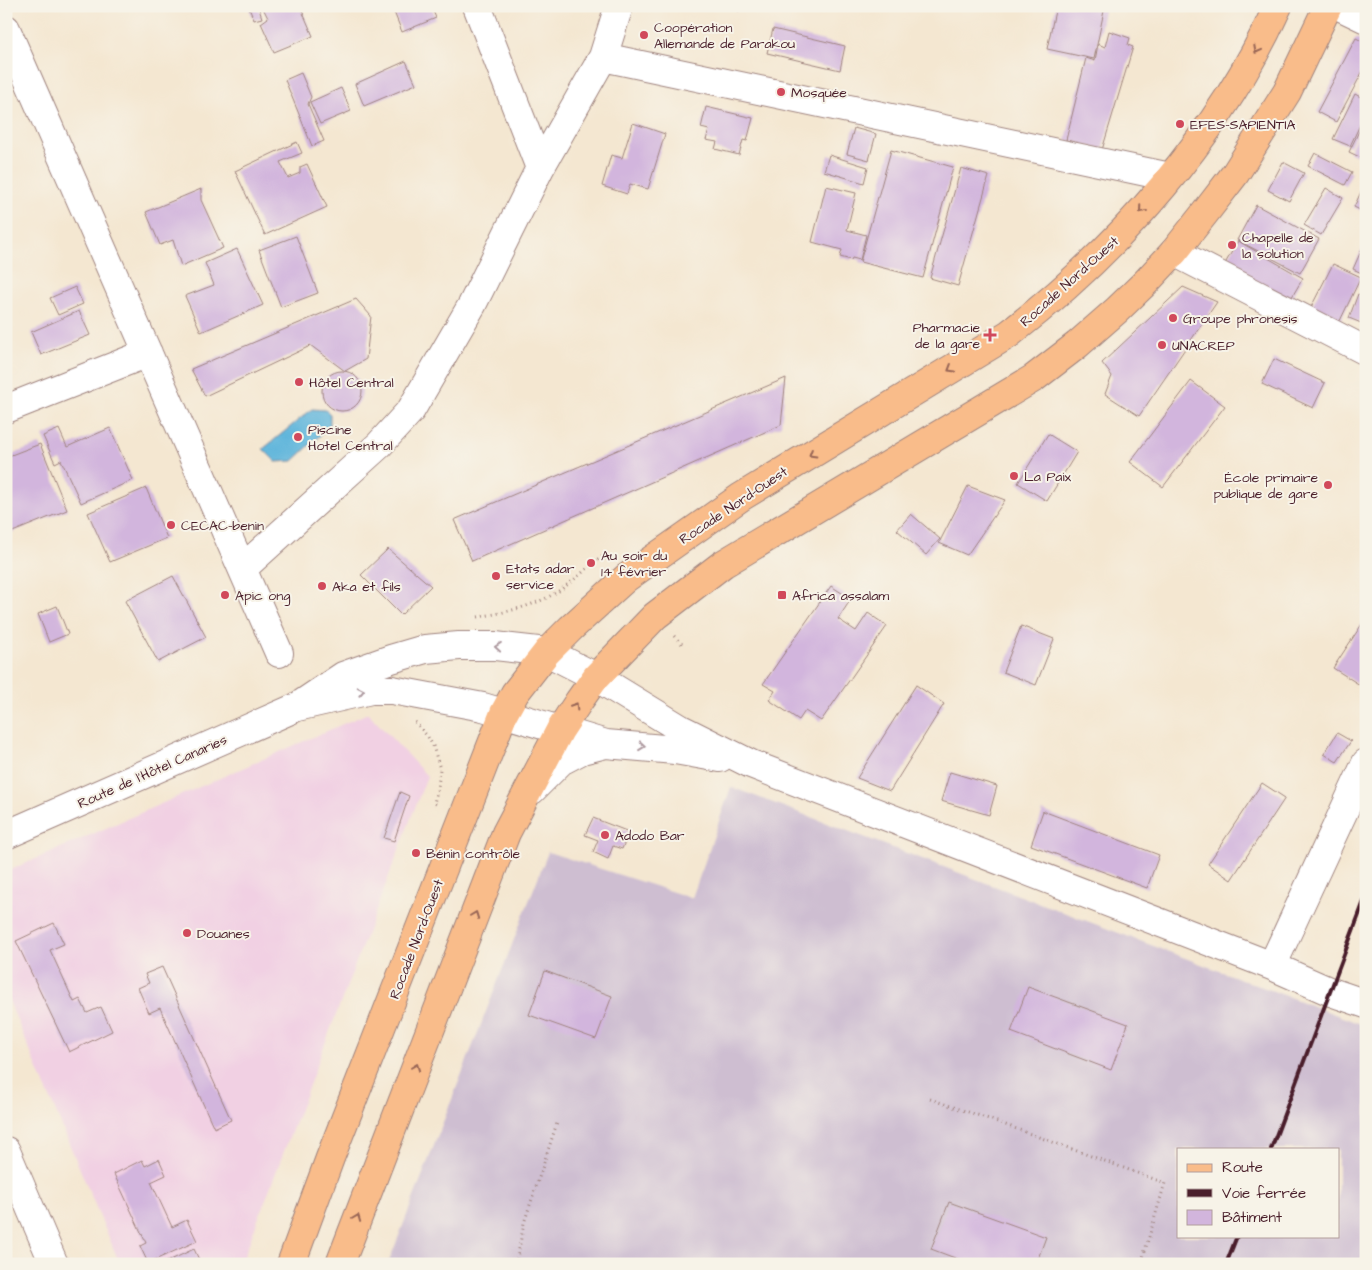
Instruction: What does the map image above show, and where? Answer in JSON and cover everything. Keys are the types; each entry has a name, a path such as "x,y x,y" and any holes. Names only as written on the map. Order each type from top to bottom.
{"main road":[{"name":"Rocade Nord-Ouest","path":"291,1264 504,713 515,693 547,652 626,578 741,497 1009,334 1042,308 1122,233 1170,177 1222,110 1246,70 1278,6"},
{"path":"340,1264 506,833 560,730 596,677 655,616 723,564 1034,378 1077,345 1117,310 1174,252 1235,174 1287,92 1328,6"}],"street":[{"path":"477,6 540,168"},
{"path":"242,568 379,445 411,410 472,306 540,168 603,57 620,6"},
{"path":"1339,6 1366,20"},
{"path":"6,29 279,653"},
{"path":"603,57 1170,177"},
{"path":"1174,252 1366,351"},
{"path":"6,409 148,353"},
{"name":"Route de l'Hôtel Canaries","path":"6,835 297,707 343,676 425,649 459,646 496,646 547,652 596,677 681,729 751,764"},
{"name":"Route de l'Hôtel Canaries","path":"297,707 371,690 392,690 504,713 606,744"},
{"path":"526,797 561,761 582,750 606,744 675,750 751,764 1272,966 1331,992 1366,1004"},
{"path":"1272,966 1366,763"},
{"path":"6,1151 54,1264"}],"path":[{"path":"930,1099 1165,1183 1141,1264"},
{"path":"516,1264 524,1223 557,1123"}],"shaded area":[{"name":"Douanes","path":"368,713 427,776 241,1264 120,1264 6,994 6,872"},
{"path":"731,787 1366,1026 1366,1264 388,1264 548,852 692,898"}],"water":[{"name":"Piscine Hotel Central","path":"312,409 326,410 330,414 330,426 293,461 276,462 263,449"}],"building":[{"path":"248,6 258,6 262,18 254,20"},
{"path":"262,6 300,6 313,36 274,52 261,23 268,18"},
{"path":"431,6 436,18 402,32 392,7"},
{"path":"720,6 740,6 739,11"},
{"path":"1056,6 1105,6 1094,59 1047,49"},
{"path":"773,29 845,46 840,70 767,53"},
{"path":"1109,31 1130,38 1128,45 1133,47 1102,150 1066,140 1086,58 1095,61 1098,44 1105,47"},
{"path":"1356,38 1366,43 1366,65 1336,122 1317,112"},
{"path":"406,61 416,84 364,106 355,84"},
{"path":"301,73 311,97 308,104 324,141 312,146 285,80"},
{"path":"341,88 351,111 320,124 310,102"},
{"path":"1355,94 1366,100 1366,112 1350,146 1333,139"},
{"path":"706,107 753,118 747,141 743,140 739,155 715,149 717,142 706,140 709,130 701,128"},
{"path":"633,123 665,134 648,189 630,184 627,194 602,186 611,155 622,158"},
{"path":"1361,127 1366,129 1366,160 1349,152"},
{"path":"854,128 876,134 869,160 847,154"},
{"path":"297,142 302,153 280,162 288,178 300,173 300,167 307,164 327,207 265,235 235,171"},
{"path":"891,150 953,167 923,278 860,262"},
{"path":"1315,153 1352,172 1345,185 1308,166"},
{"path":"829,155 868,167 864,183 824,171"},
{"path":"1283,162 1304,173 1289,201 1268,190"},
{"path":"961,168 989,176 958,286 930,278"},
{"path":"1366,181 1366,213 1354,207"},
{"path":"826,186 856,193 847,230 866,235 860,260 840,257 842,250 812,242"},
{"path":"1326,188 1343,198 1321,235 1304,225"},
{"path":"201,189 201,200 223,248 181,266 173,240 160,245 146,212"},
{"path":"1256,205 1319,239 1300,273 1237,240"},
{"path":"296,236 318,293 281,307 259,250"},
{"path":"1366,240 1366,275 1353,269"},
{"path":"1238,241 1303,278 1286,307 1222,269"},
{"path":"237,249 263,305 201,332 185,296 214,285 205,263"},
{"path":"1333,264 1361,277 1337,327 1308,313"},
{"path":"75,287 83,304 58,315 50,298"},
{"path":"1183,287 1217,302 1139,416 1105,394 1112,376 1102,363"},
{"path":"1358,294 1366,297 1366,325 1349,318"},
{"path":"356,299 371,316 366,359 345,371 310,345 205,396 191,369"},
{"path":"79,311 90,335 41,355 31,332"},
{"path":"1274,359 1325,383 1313,408 1262,384"},
{"path":"342,371 356,377 362,391 356,405 342,411 328,405 322,391 328,377"},
{"path":"786,378 781,425 472,561 454,520"},
{"path":"1191,381 1225,406 1163,487 1130,462"},
{"path":"110,428 133,480 81,503 61,460 55,463 43,436 59,429 67,447"},
{"path":"1048,434 1077,452 1047,501 1018,483"},
{"path":"40,444 67,510 10,533 6,523 6,457"},
{"path":"968,486 1005,500 967,555 939,543"},
{"path":"146,488 167,538 110,562 88,513"},
{"path":"911,514 940,539 926,555 897,530"},
{"path":"388,549 431,586 401,615 361,575"},
{"path":"173,576 206,637 158,662 125,601"},
{"path":"831,586 851,599 838,619 856,631 868,613 887,626 821,721 805,711 799,720 769,700 775,691 763,684"},
{"path":"57,606 68,634 49,642 38,614"},
{"path":"1366,618 1366,677 1360,685 1333,668"},
{"path":"1021,626 1054,639 1036,685 1003,672"},
{"path":"916,685 944,704 890,791 857,778"},
{"path":"1337,733 1351,741 1337,762 1324,754"},
{"path":"950,772 997,786 989,815 941,801"},
{"path":"1262,783 1285,798 1231,880 1208,864"},
{"path":"400,792 409,796 394,841 384,838"},
{"path":"1043,811 1159,855 1147,888 1031,845"},
{"path":"593,818 629,832 622,849 613,846 608,859 593,852 598,840 585,835"},
{"path":"54,923 64,944 50,950 74,1002 80,999 87,1013 101,1007 112,1031 69,1052 16,941"},
{"path":"162,967 231,1120 214,1128 160,1008 149,1013 138,988 149,983 145,974"},
{"path":"545,971 612,996 596,1039 529,1015"},
{"path":"1028,987 1128,1024 1111,1070 1011,1032"},
{"path":"159,1159 166,1175 151,1182 172,1227 187,1220 197,1241 148,1263 140,1246 146,1243 114,1174 142,1160 145,1166"},
{"path":"949,1202 1046,1237 1036,1264 971,1264 931,1249"},
{"path":"194,1249 201,1264 162,1264"}],"railway":[{"path":"1271,1148 1366,896"},
{"path":"1226,1264 1236,1238"}],"place":[{"name":"Coopération Allemande de Parakou","path":"644,35"},
{"name":"Mosquée","path":"781,92"},
{"name":"EFES-SAPIENTIA","path":"1180,124"},
{"name":"Chapelle de la solution","path":"1232,245"},
{"name":"Groupe phronesis","path":"1173,318"},
{"name":"Pharmacie de la gare","path":"990,335"},
{"name":"UNACREP","path":"1162,345"},
{"name":"Hôtel Central","path":"299,382"},
{"name":"Piscine Hotel Central","path":"298,437"},
{"name":"La Paix","path":"1014,476"},
{"name":"École primaire publique de gare","path":"1328,485"},
{"name":"CECAC-benin","path":"171,525"},
{"name":"Au soir du 14 février","path":"591,563"},
{"name":"Etats adar service","path":"496,576"},
{"name":"Aka et fils","path":"322,586"},
{"name":"Apic ong","path":"225,595"},
{"name":"Africa assalam","path":"782,595"},
{"name":"Adodo Bar","path":"605,835"},
{"name":"Bénin contrôle","path":"416,853"},
{"name":"Douanes","path":"187,933"}]}
